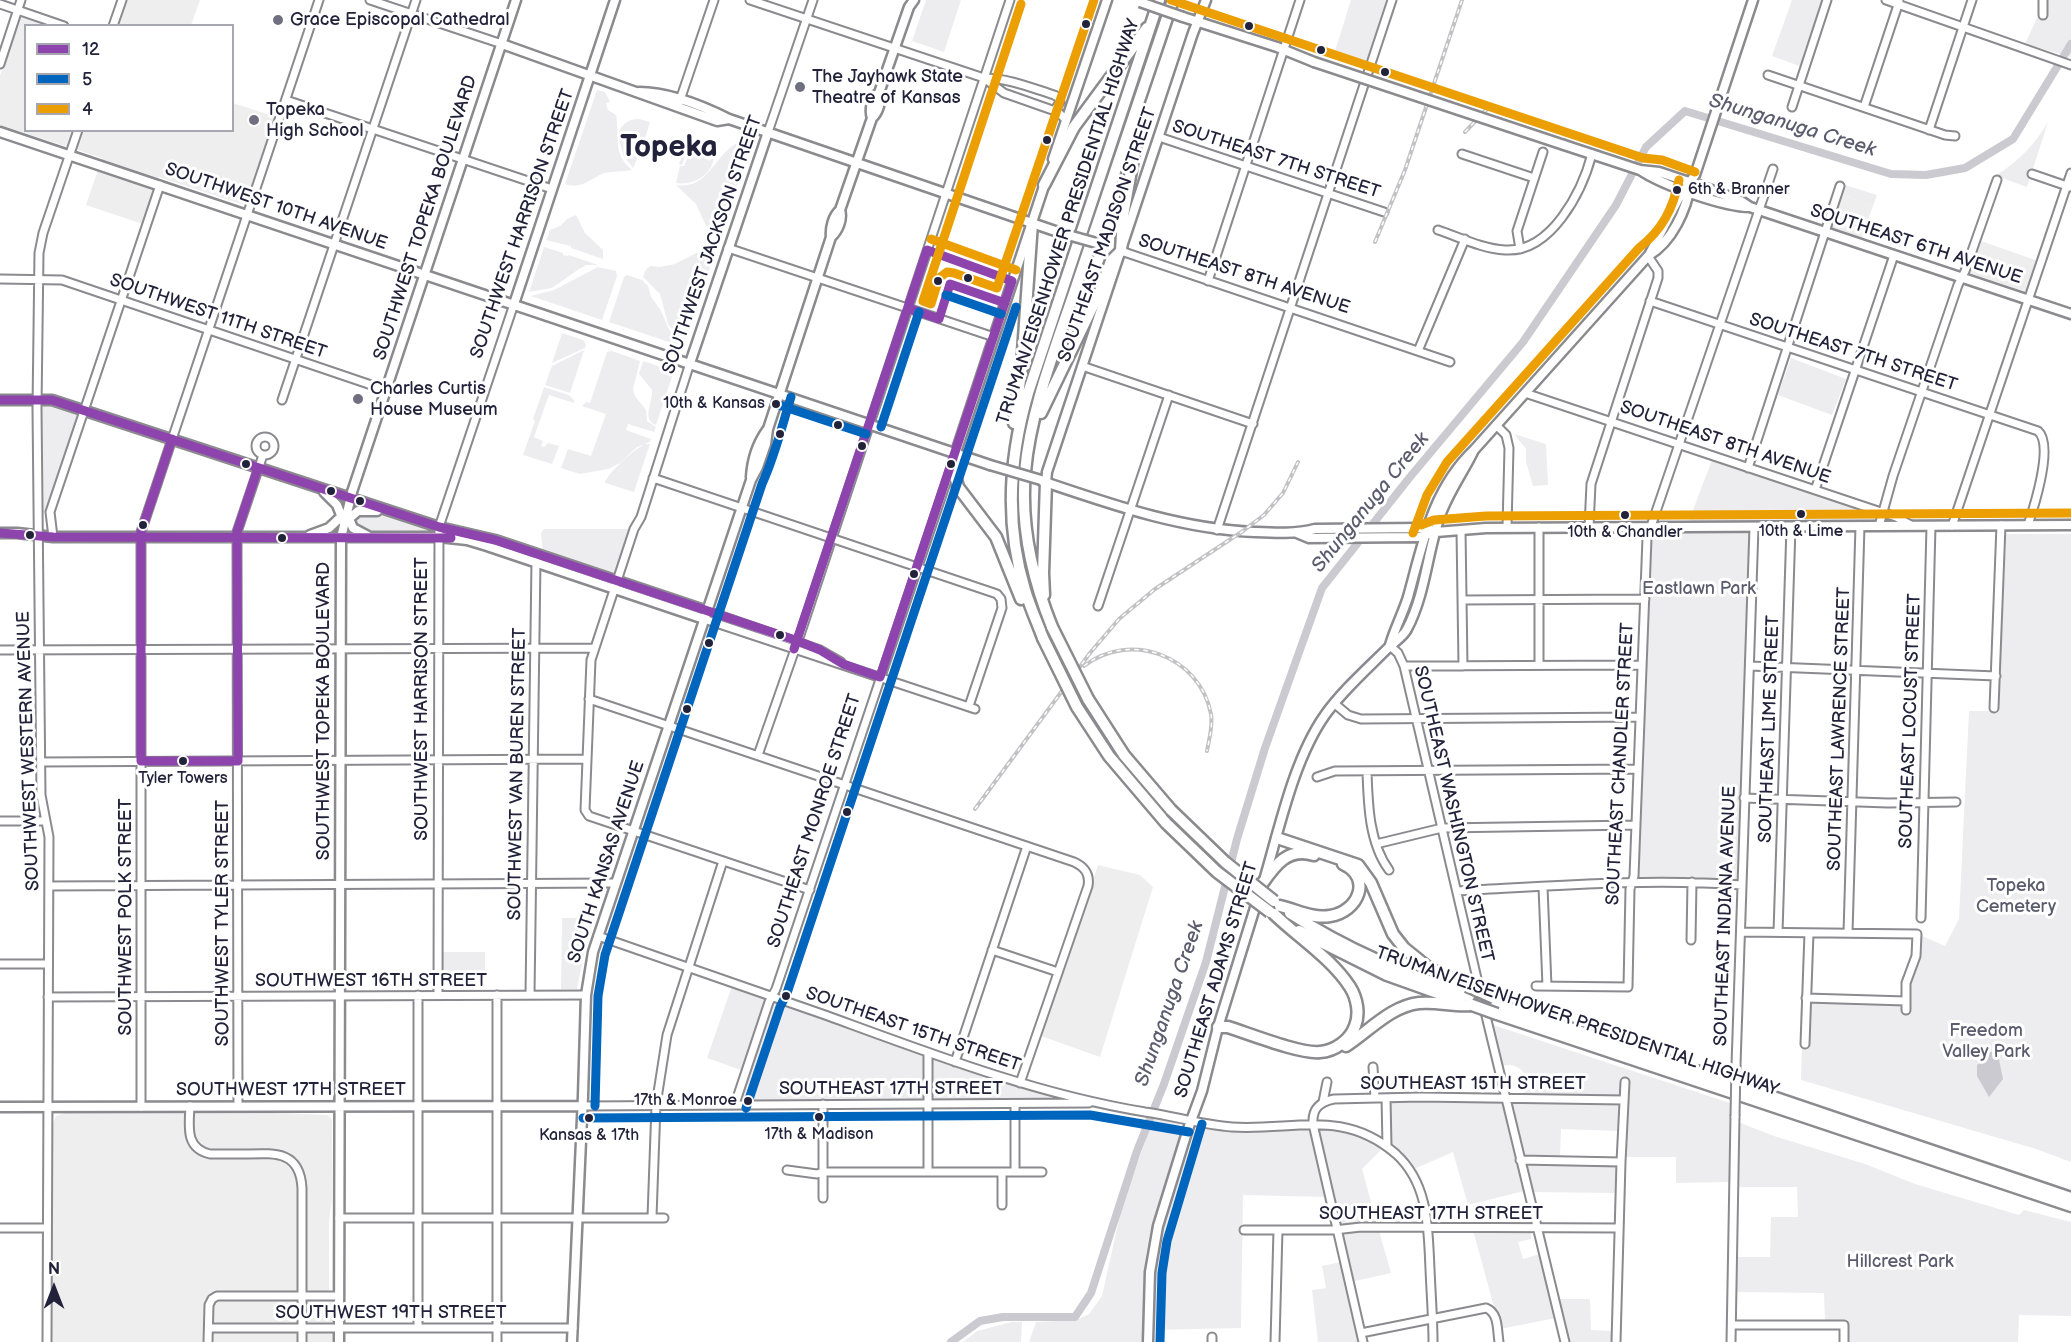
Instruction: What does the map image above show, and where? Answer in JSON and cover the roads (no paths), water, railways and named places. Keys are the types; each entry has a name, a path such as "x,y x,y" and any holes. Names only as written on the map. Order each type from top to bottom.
{"highway":[{"name":"TRUMAN/EISENHOWER PRESIDENTIAL HIGHWAY","path":"1160,0 1028,393 1017,433 1011,497 1014,541 1025,590 1036,621 1084,721 1109,756 1166,823 1208,864 1275,908"},
{"name":"TRUMAN/EISENHOWER PRESIDENTIAL HIGHWAY","path":"1173,0 1043,389 1026,456 1025,528 1032,569 1043,605 1088,699 1124,755 1171,810 1275,908 1314,939 1367,966 1469,996 1952,1168 2070,1199"},
{"path":"1044,185 1074,127 1154,17"},
{"path":"1026,456 1044,408 1112,261 1121,251 1129,176 1151,66"},
{"path":"1014,455 1012,433 1022,366 1032,223"},
{"path":"956,452 954,472 958,487 996,537 1026,611 1036,621"},
{"path":"1043,605 1044,481"},
{"path":"1275,908 1326,916 1344,911 1356,899 1360,884 1353,870 1344,864 1276,840"},
{"path":"1276,840 1358,865 1371,883 1393,934 1404,948 1469,996 1495,1005"},
{"path":"1262,885 1283,858 1293,854 1309,853"},
{"path":"1218,1027 1228,1027 1297,1049 1320,1053 1336,1047 1352,1032 1357,1019 1357,1011 1350,986 1275,908"},
{"path":"1218,1027 1227,1032 1306,1056 1319,1057 1338,1052 1390,1014 1408,1005 1422,1003 1457,1007 1469,996"},
{"name":"TRUMAN/EISENHOWER PRESIDENTIAL HIGHWAY","path":"1495,1005 1534,1016 2070,1199"},
{"path":"1952,1168 2071,1214"}],"main road":[{"name":"SOUTHWEST TOPEKA BOULEVARD","path":"339,1342 341,538 350,498 516,0"},
{"name":"SOUTHWEST HARRISON STREET","path":"514,304 615,0"},
{"name":"SOUTHEAST MONROE STREET","path":"956,452 1107,0"},
{"name":"SOUTHEAST MADISON STREET","path":"1044,481 1206,0"},
{"path":"1390,646 1429,532 1430,517 1459,464 1648,256 1688,188 1705,145 1753,0"},
{"name":"SOUTHEAST 6TH AVENUE","path":"1137,1 1688,188 1728,195 1754,209 2071,315"},
{"name":"SOUTH KANSAS AVENUE","path":"572,1342 588,970 741,508 766,444 768,429 831,237 836,233 842,216 840,210 872,118 879,106 881,97 879,93 910,2"},
{"name":"SOUTHEAST 8TH AVENUE","path":"502,44 639,92 655,92 717,121 729,119 1061,233 1121,251"},
{"name":"SOUTHWEST 10TH AVENUE","path":"0,132 1131,511 1217,530 1298,533"},
{"name":"SOUTHWEST JACKSON STREET","path":"690,363 768,132"},
{"path":"0,400 52,400 439,527"},
{"path":"320,488 357,532 375,538"},
{"path":"301,537 329,528 358,511 371,510 495,540 537,558"},
{"path":"1298,533 1309,538 1329,538 1398,537 1429,532 1507,527 2071,525"},
{"path":"1298,533 1315,529 1404,529 1429,532"},
{"path":"0,533 53,537 439,537 468,540 537,558 706,615"},
{"name":"SOUTHEAST ADAMS STREET","path":"1148,1342 1150,1272 1155,1238 1202,1091 1218,1027 1306,748 1326,714 1390,646"},
{"name":"SOUTHWEST 17TH STREET","path":"0,1107 583,1106"}],"street":[{"path":"0,64 21,0"},
{"path":"114,24 122,0"},
{"name":"SOUTHWEST POLK STREET","path":"141,1107 141,537 208,329 319,0"},
{"path":"370,0 502,44"},
{"path":"282,400 416,0"},
{"path":"679,104 714,0"},
{"path":"750,0 984,78 1006,81 1054,95 1060,102 1054,111"},
{"name":"SOUTHWEST JACKSON STREET","path":"768,132 813,0"},
{"path":"758,755 798,641 1010,0"},
{"path":"1208,281 1300,0"},
{"path":"1217,530 1392,0"},
{"path":"1792,107 1827,0"},
{"path":"1886,0 1899,2 2071,65"},
{"path":"1929,130 1972,0"},
{"path":"2043,0 2043,15"},
{"path":"1864,107 1899,2"},
{"path":"0,4 58,24"},
{"path":"1768,75 1929,130 1955,136"},
{"path":"984,78 1004,93 1054,111 1063,115 1066,120"},
{"path":"286,100 552,189"},
{"name":"SOUTHWEST WESTERN AVENUE","path":"47,1342 49,837 42,804 41,762 39,279 40,246 77,132"},
{"name":"SOUTHEAST 7TH STREET","path":"1159,137 1384,212"},
{"path":"1520,249 1517,231 1542,152"},
{"path":"1462,154 1534,178"},
{"path":"1438,230 1498,249 1520,249 1533,245 1550,233 1583,180 1592,154"},
{"name":"SOUTHEAST CHANDLER STREET","path":"1547,986 1628,987 1628,941 1636,825 1647,538 1720,325 1754,209 1773,169"},
{"path":"1952,526 2028,300 2069,187 2071,173"},
{"path":"2032,174 2069,187"},
{"path":"1879,526 1881,513 1922,392 1997,180"},
{"path":"53,537 50,512 160,185"},
{"path":"1748,468 1840,186"},
{"path":"1418,351 1465,239"},
{"path":"729,248 994,337"},
{"name":"SOUTHEAST 8TH AVENUE","path":"1121,251 1450,362"},
{"path":"1815,490 1893,255"},
{"path":"1589,527 1591,484 1658,278 1658,271 1648,256"},
{"name":"SOUTHWEST 11TH STREET","path":"0,279 62,280 386,390"},
{"name":"SOUTHEAST 7TH STREET","path":"1650,301 2038,431 2043,439 2041,479 2028,525"},
{"name":"SOUTHWEST HARRISON STREET","path":"438,995 439,527 514,304"},
{"name":"SOUTHWEST JACKSON STREET","path":"633,831 587,814 585,805 590,667 690,363"},
{"path":"1082,366 1252,424"},
{"name":"SOUTHEAST 8TH AVENUE","path":"1525,393 1815,490 1914,526"},
{"path":"1098,606 1169,395"},
{"path":"1496,424 1506,435 1509,448 1507,527"},
{"name":"SOUTHEAST MONROE STREET","path":"735,1104 810,890 956,452"},
{"name":"SOUTHWEST TYLER STREET","path":"238,1106 237,532 263,455"},
{"path":"653,478 999,596 1002,608 972,707 794,649 706,615"},
{"path":"1995,708 2001,525"},
{"name":"SOUTHEAST INDIANA AVENUE","path":"1731,1342 1736,1065 1754,526"},
{"name":"SOUTHEAST LAWRENCE STREET","path":"1848,933 1860,526"},
{"name":"SOUTHEAST LOCUST STREET","path":"1921,918 1931,526"},
{"path":"1539,527 1539,665"},
{"name":"SOUTHEAST LIME STREET","path":"1778,932 1791,527"},
{"path":"1461,531 1462,666"},
{"name":"SOUTHWEST VAN BUREN STREET","path":"530,995 537,558"},
{"path":"1462,600 1645,600"},
{"path":"706,615 798,641 820,650 843,664"},
{"name":"SOUTHEAST WASHINGTON STREET","path":"1390,646 1398,653 1404,666 1565,1342"},
{"path":"0,650 595,648"},
{"path":"1404,666 1642,665"},
{"path":"1750,666 1996,676"},
{"path":"589,699 1074,862 1086,870 1088,886 1020,1083"},
{"path":"1335,704 1357,719 1640,717"},
{"path":"41,762 586,759"},
{"path":"1317,777 1335,771 1638,769"},
{"path":"1367,771 1376,844 1381,859 1389,870"},
{"path":"1744,798 1956,802"},
{"path":"0,821 46,821"},
{"path":"1376,844 1442,828 1636,825"},
{"path":"633,831 810,890"},
{"path":"954,1062 1027,846"},
{"path":"652,1217 656,1105 667,1035 723,861"},
{"path":"1691,940 1692,882"},
{"path":"1457,891 1632,883 1692,882 1742,885"},
{"path":"49,886 616,883"},
{"path":"1536,986 1547,986 1544,886"},
{"path":"1740,932 1917,934 1916,956 1906,983 1906,1010"},
{"path":"1805,1044 1809,933"},
{"name":"SOUTHEAST 15TH STREET","path":"598,936 954,1062 1020,1083 1084,1099 1091,1103 1240,1127 1335,1125 1355,1129 1374,1137 1402,1160 1414,1177 1425,1206 1433,1342"},
{"path":"992,950 1058,972"},
{"path":"0,964 48,964"},
{"path":"418,995 418,1328"},
{"path":"496,1342 497,995"},
{"name":"SOUTHWEST 16TH STREET","path":"48,997 586,995"},
{"path":"1806,998 1906,1001"},
{"path":"928,1052 928,1172"},
{"path":"1373,1067 1375,1098"},
{"path":"1327,1082 1323,1102 1313,1112 1313,1124 1363,1342"},
{"path":"1616,1342 1625,1082"},
{"path":"1049,1091 1054,1094 1058,1103"},
{"name":"SOUTHEAST 15TH STREET","path":"1323,1102 1334,1099 1375,1098 1624,1100"},
{"path":"1386,1098 1387,1146"},
{"name":"SOUTHEAST 17TH STREET","path":"583,1106 1091,1103"},
{"path":"823,1198 824,1104"},
{"path":"1015,1104 1015,1172"},
{"path":"190,1106 189,1137 193,1146 200,1151 210,1154 278,1154 291,1160 298,1169 302,1188 302,1342"},
{"path":"1520,1160 1621,1162"},
{"path":"787,1170 817,1174 824,1172 1042,1172"},
{"path":"1002,1172 1002,1204"},
{"path":"339,1218 664,1218"},
{"name":"SOUTHEAST 17TH STREET","path":"1244,1230 1361,1227 1619,1228"},
{"path":"0,1228 47,1228"},
{"path":"1275,1342 1278,1230"},
{"path":"208,1342 210,1301 218,1296 339,1296"},
{"path":"1361,1333 1483,1309 1492,1311 1495,1316 1499,1342"},
{"path":"1732,1325 1844,1325 1844,1342"},
{"name":"SOUTHWEST 19TH STREET","path":"209,1328 573,1328"}],"waterway":[{"name":"Shunganuga Creek","path":"951,1342 980,1321 1003,1317 1075,1317 1091,1293 1137,1151 1164,1084 1206,962 1237,839 1265,748 1322,588 1410,477 1523,342 1616,205 1646,147 1685,111 1891,174 1926,175 1965,168 2013,139 2071,44"}],"railway":[{"path":"1375,242 1405,170 1462,0"},
{"path":"1465,132 1487,109"},
{"path":"975,809 1090,653 1119,619 1155,589 1264,515 1283,493 1298,462"},
{"path":"1084,666 1102,655 1122,650 1141,650 1161,655 1178,664 1193,677 1204,694 1211,714 1207,751"}],"place":[{"name":"Grace Episcopal Cathedral","path":"278,20"},
{"name":"The Jayhawk State Theatre of Kansas","path":"800,87"},
{"name":"Topeka High School","path":"254,120"},
{"name":"6th & Branner","path":"1677,190"},
{"name":"Charles Curtis House Museum","path":"358,399"},
{"name":"10th & Kansas","path":"776,404"},
{"name":"10th & Lime","path":"1801,514"},
{"name":"10th & Chandler","path":"1625,515"},
{"name":"Tyler Towers","path":"183,761"},
{"name":"17th & Monroe","path":"748,1101"},
{"name":"17th & Madison","path":"819,1117"},
{"name":"Kansas & 17th","path":"589,1118"}],"district":[{"name":"Topeka","path":"669,148"}],"park label":[{"name":"Eastlawn Park","path":"1699,589"},
{"name":"Topeka Cemetery","path":"2016,896"},
{"name":"Freedom Valley Park","path":"1986,1041"},
{"name":"Hillcrest Park","path":"1900,1262"}]}
